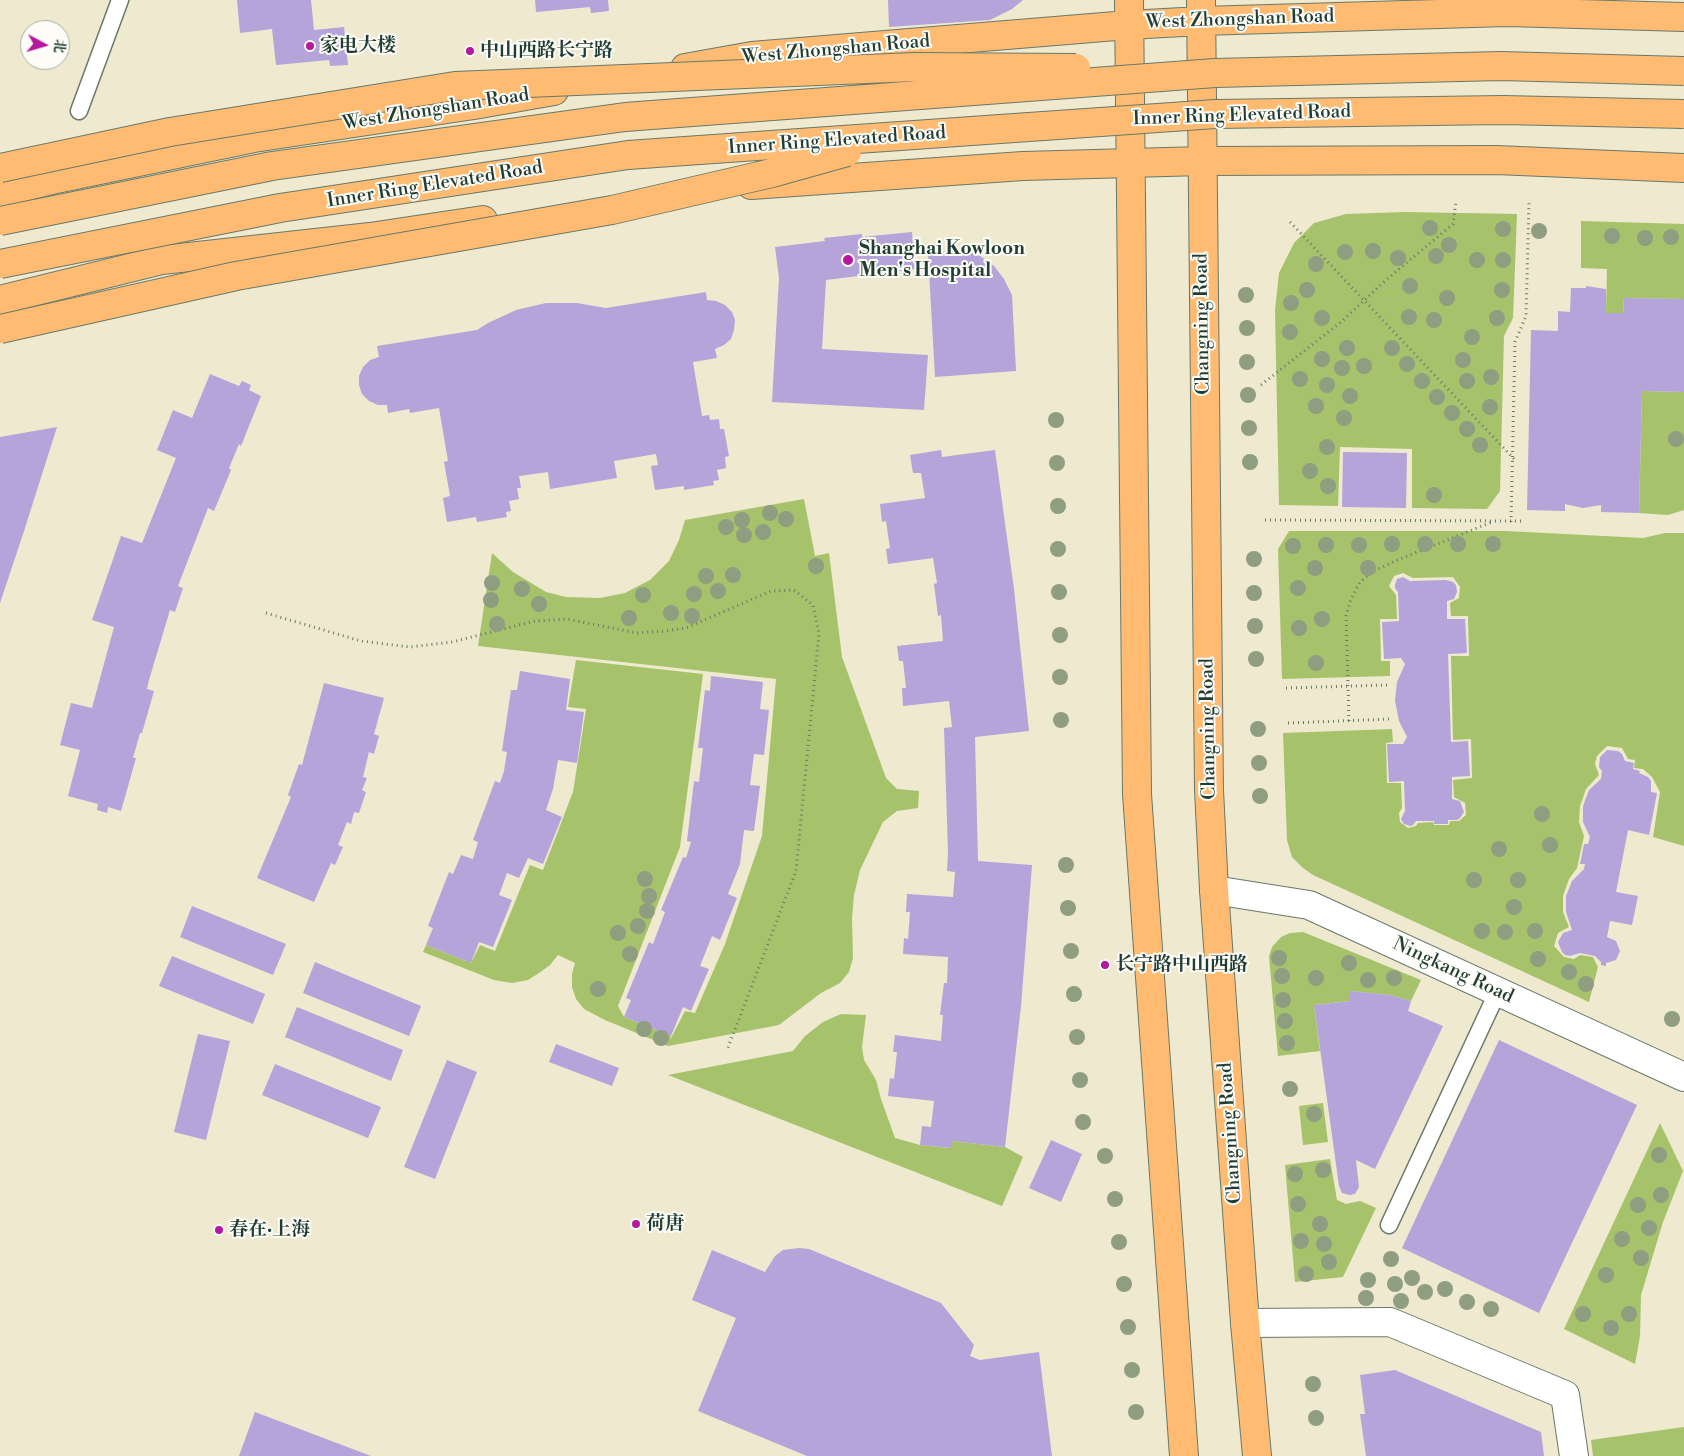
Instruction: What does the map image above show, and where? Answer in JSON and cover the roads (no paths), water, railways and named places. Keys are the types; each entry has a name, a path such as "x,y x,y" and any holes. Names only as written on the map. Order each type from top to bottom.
{"main road":[{"name":"West Zhongshan Road","path":"0,193 56,179 254,138 474,105 752,56 1128,12 1201,10 1506,12 1684,17"},
{"name":"Changning Road","path":"1201,10 1209,790 1214,890 1245,1323 1257,1456"},
{"path":"1128,12 1137,794 1184,1456"},
{"path":"0,168 170,132 455,86 915,66 1048,67 1215,73"},
{"name":"Inner Ring Elevated Road","path":"0,222 272,166 626,117 1215,73 1501,66 1684,71"},
{"name":"Inner Ring Elevated Road","path":"0,264 280,208 628,155 1215,114 1503,110 1684,114"},
{"path":"0,330 236,276 612,210 772,173 903,136"},
{"path":"0,300 162,260 370,237 679,190 1023,166 1202,161 1496,160 1684,168"}],"street":[{"name":"Ningkang Road","path":"1214,890 1309,904 1684,1076"},
{"path":"1245,1323 1390,1322 1565,1395 1574,1456"}],"lane":[{"path":"79,111 120,0"},
{"path":"1389,1225 1498,991"}],"place":[{"name":"家电大楼","path":"310,46"},
{"name":"中山西路长宁路","path":"470,51"},
{"name":"Shanghai Kowloon Men's Hospital","path":"848,260"},
{"name":"长宁路中山西路","path":"1105,965"},
{"name":"荷唐","path":"636,1224"},
{"name":"春在·上海","path":"219,1230"}]}
